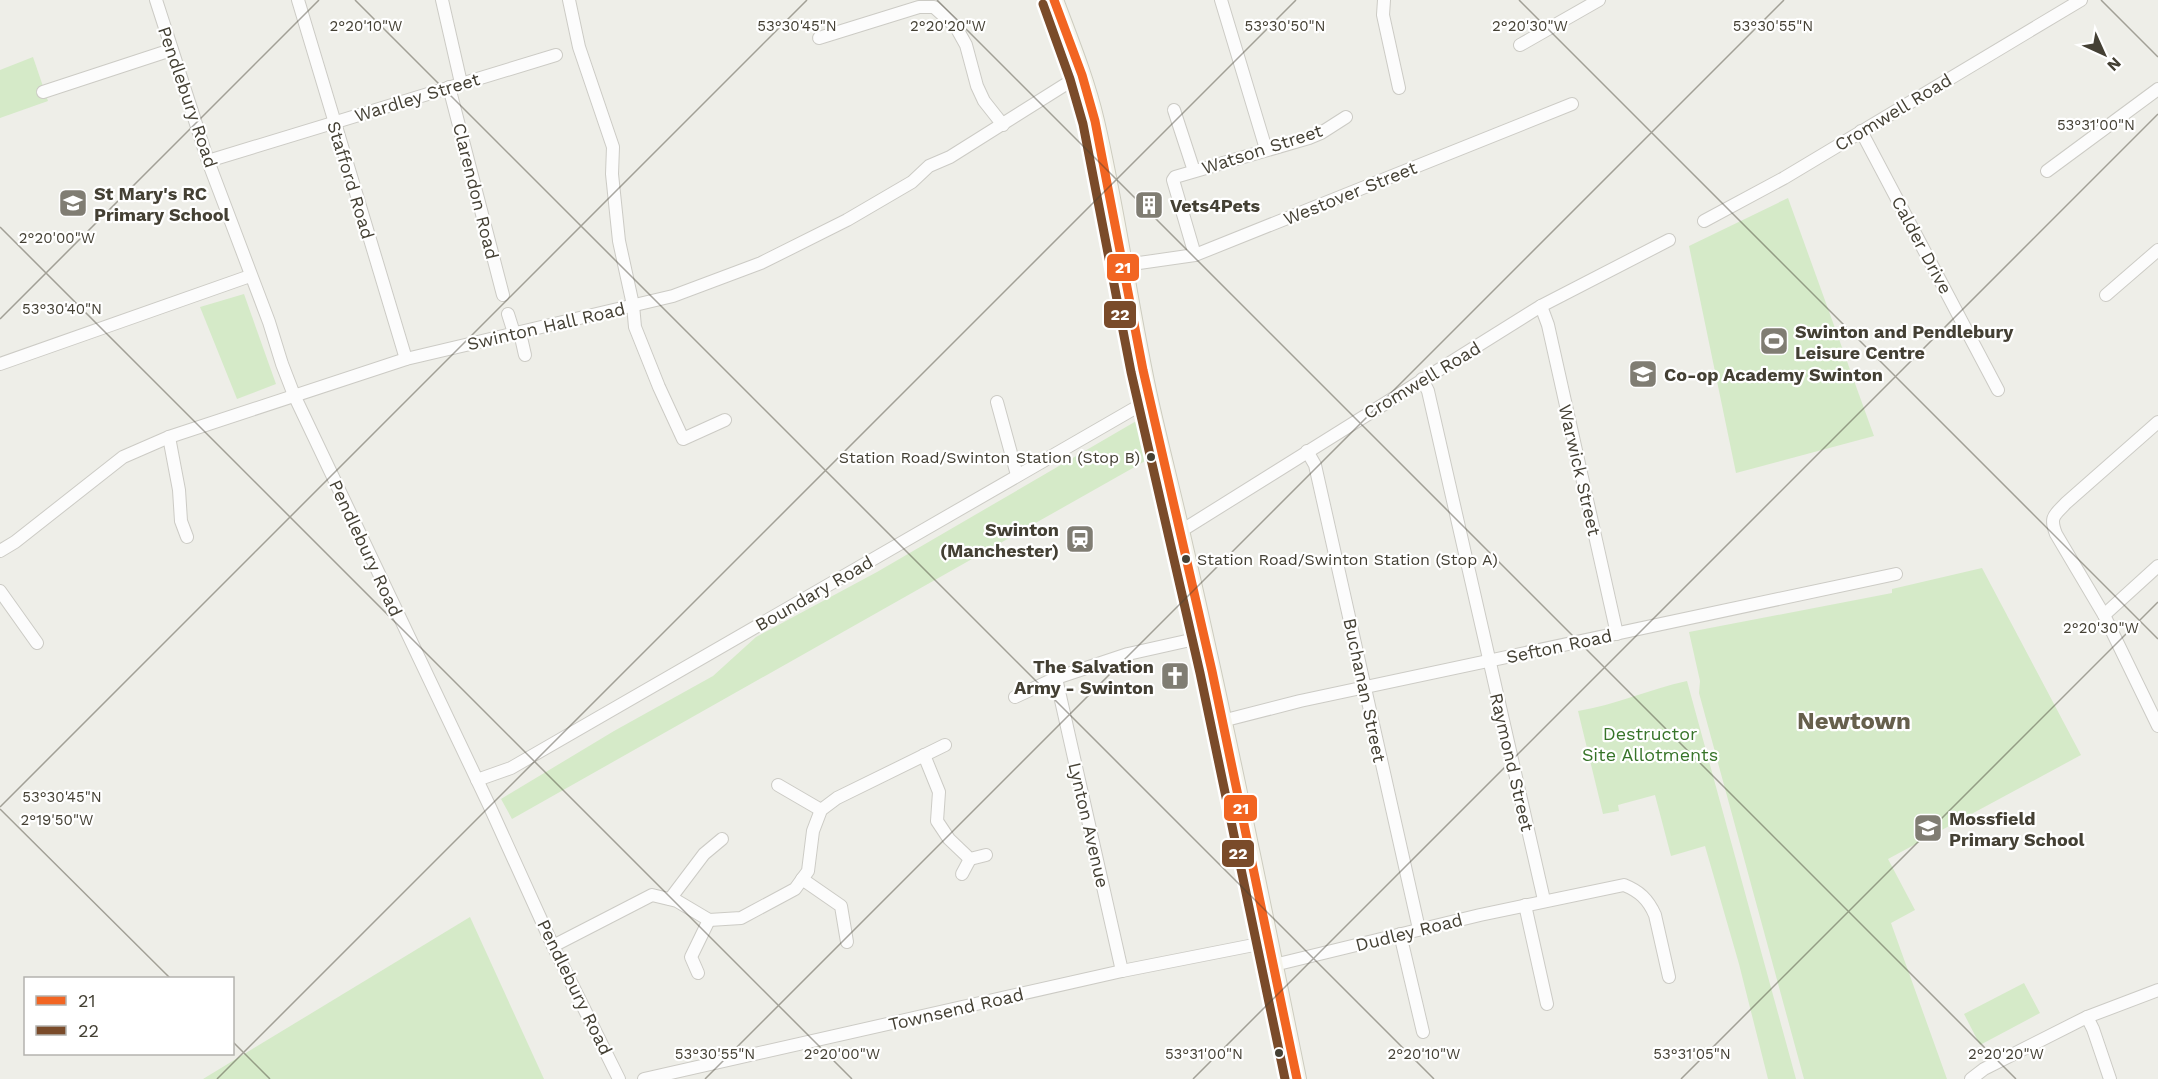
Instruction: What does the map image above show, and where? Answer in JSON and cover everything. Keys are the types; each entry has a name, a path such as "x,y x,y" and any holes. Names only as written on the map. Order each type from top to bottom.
{"main road":[{"path":"1054,0 1082,74 1095,120 1125,265 1150,407 1204,637 1298,1079"}],"street":[{"name":"Pendlebury Road","path":"156,0 208,161 294,395 489,805 553,946 619,1079"},
{"name":"Stafford Road","path":"298,0 406,359"},
{"name":"Clarendon Road","path":"442,0 455,85 503,295"},
{"path":"569,0 579,47 613,147 612,174 618,241 633,305 635,327 683,439 724,420"},
{"path":"1221,0 1266,149"},
{"path":"1384,0 1383,15 1399,88"},
{"path":"1520,45 1579,5 1599,0"},
{"name":"Cromwell Road","path":"1704,221 1784,178 2081,0"},
{"path":"819,38 919,7 934,7 956,27 966,45 977,86 984,101 1003,125"},
{"path":"43,92 171,50"},
{"name":"Wardley Street","path":"208,161 556,55"},
{"name":"Swinton Hall Road","path":"0,551 15,542 123,458 169,437 406,359 673,296 761,263 847,220 912,182 929,166 950,157 1082,74"},
{"path":"2047,171 2158,89"},
{"name":"Westover Street","path":"1125,265 1195,255 1572,104"},
{"path":"1174,110 1194,171"},
{"name":"Watson Street","path":"1195,255 1173,180 1175,177 1321,133 1346,117"},
{"name":"Calder Drive","path":"1862,131 1998,390"},
{"name":"Cromwell Road","path":"1179,524 1307,451 1541,306 1668,240"},
{"path":"2106,295 2158,250"},
{"path":"0,364 250,276"},
{"name":"Warwick Street","path":"1541,306 1548,325 1617,634"},
{"path":"508,314 525,355"},
{"name":"Raymond Street","path":"1422,379 1428,391 1544,900"},
{"path":"997,402 1017,475"},
{"name":"Boundary Road","path":"477,780 511,768 1017,475 1150,407"},
{"path":"2158,422 2052,518 2056,534 2104,615 2158,726"},
{"path":"169,437 179,490 181,521 187,537"},
{"name":"Buchanan Street","path":"1307,451 1315,465 1419,929"},
{"path":"2104,615 2158,566"},
{"name":"Sefton Road","path":"1222,721 1300,701 1896,574"},
{"path":"0,591 37,643"},
{"path":"1015,697 1056,678 1128,654 1204,637"},
{"name":"Lynton Avenue","path":"1056,678 1122,971"},
{"path":"553,946 652,896 677,901 709,920 741,918 795,889 808,871 813,831 821,810 837,798 945,745"},
{"path":"924,755 939,792 937,821 949,839 970,859"},
{"path":"778,785 821,810"},
{"path":"670,899 704,854 722,839"},
{"path":"962,874 970,859 986,855"},
{"path":"802,879 841,906 847,942"},
{"name":"Dudley Road","path":"1274,965 1544,900 1624,885 1643,896 1655,915 1669,977"},
{"path":"1525,905 1547,1004"},
{"path":"698,973 691,957 709,920"},
{"path":"1400,934 1423,1032"},
{"name":"Townsend Road","path":"644,1079 1122,971 1269,942"},
{"path":"1971,1079 1986,1074 2087,1017 2158,990"},
{"path":"2087,1017 2110,1079"}],"green space":[{"path":"33,57 48,101 0,118 0,70"},
{"name":"Swinton and Pendlebury Leisure Centre","path":"1788,198 1874,436 1736,473 1689,246"},
{"path":"244,294 276,384 237,399 200,307"},
{"path":"1138,420 1147,460 512,819 501,799 614,731 713,676 756,637 877,572"},
{"name":"Mossfield Primary School","path":"1982,568 2081,755 1888,859 1915,910 1891,923 1947,1079 1804,1079 1699,693 1700,681 1689,632 1892,593 1892,589"},
{"name":"Destructor Site Allotments","path":"1687,681 1796,1079 1768,1079 1739,964 1705,846 1671,856 1655,795 1618,805 1619,811 1603,814 1578,711"},
{"path":"470,917 544,1079 203,1079"},
{"path":"2024,983 2040,1013 1980,1045 1964,1014"}],"transit line":[{"name":"21","path":"1054,0 1082,75 1095,121 1143,370 1212,671 1297,1079"},
{"name":"22","path":"1043,4 1070,79 1083,124 1131,372 1200,673 1285,1079"}],"place":[{"name":"St Mary's RC Primary School","path":"73,203"},
{"name":"Vets4Pets","path":"1149,205"},
{"name":"Swinton and Pendlebury Leisure Centre","path":"1774,341"},
{"name":"Co-op Academy Swinton","path":"1643,374"},
{"name":"Station Road/Swinton Station (Stop B)","path":"1151,457"},
{"name":"Swinton (Manchester)","path":"1080,539"},
{"name":"Station Road/Swinton Station (Stop A)","path":"1186,559"},
{"name":"The Salvation Army - Swinton","path":"1175,676"},
{"name":"Mossfield Primary School","path":"1928,828"}],"district":[{"name":"Newtown","path":"1854,721"}]}
